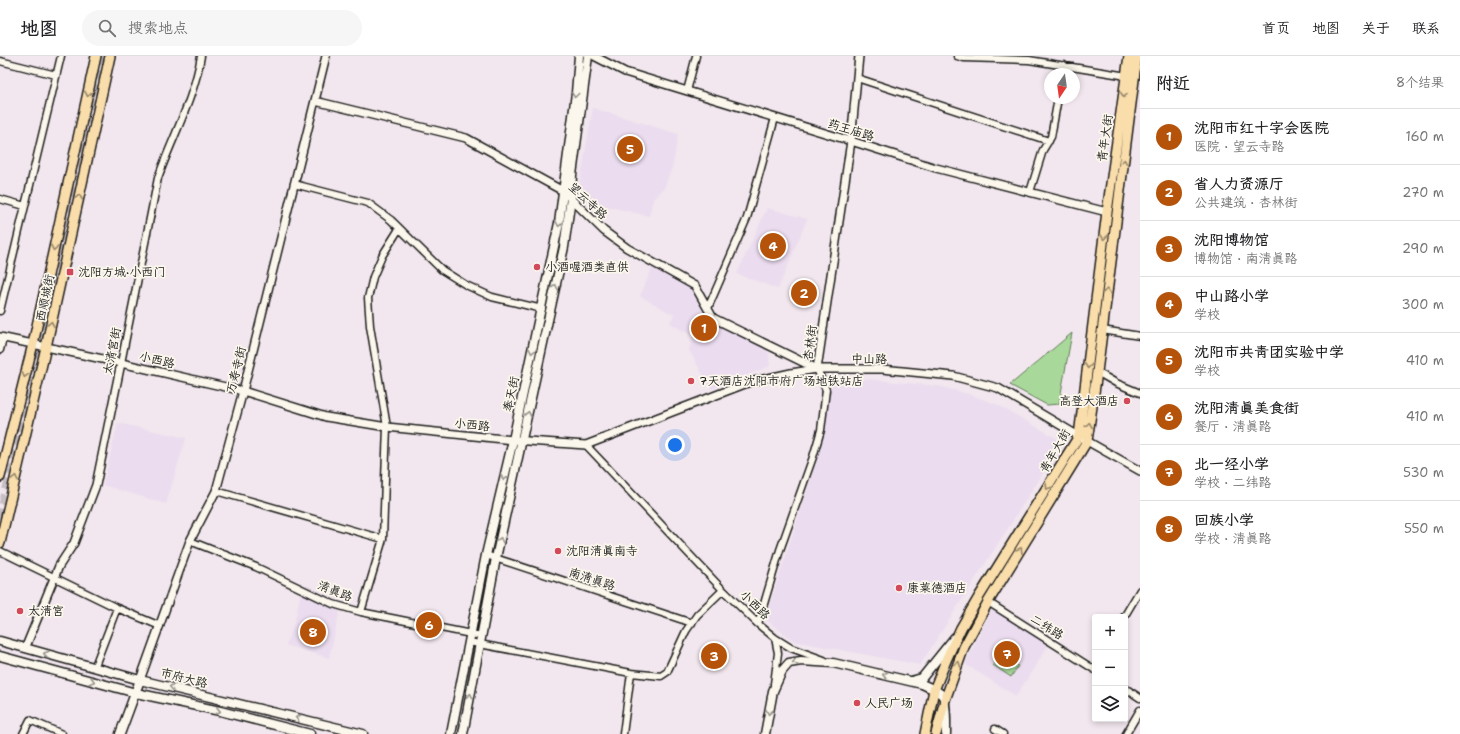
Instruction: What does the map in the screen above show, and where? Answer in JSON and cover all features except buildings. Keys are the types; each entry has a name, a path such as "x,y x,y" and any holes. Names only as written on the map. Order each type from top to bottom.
{"main road":[{"name":"西顺城街","path":"0,477 33,344 96,56"},
{"name":"西顺城街","path":"0,543 46,347 110,56"},
{"name":"奉天街","path":"451,734 486,556 542,309 559,223 576,93 579,56"},
{"name":"奉天街","path":"463,734 496,558 564,247 588,56"},
{"name":"青年大街","path":"925,734 934,690 961,628 979,597 1083,439 1107,212 1129,56"},
{"name":"青年大街","path":"936,734 945,700 964,647 988,602 1083,439 1097,372 1138,56"},
{"path":"910,681 922,678 961,628"},
{"name":"市府大路","path":"0,641 140,680 363,734"},
{"name":"市府大路","path":"0,656 136,693 220,711 310,734"},
{"path":"765,734 773,691 782,671 789,663 801,661 833,663 922,684 934,690 942,695 945,700 946,734"},
{"path":"120,734 140,680"}],"street":[{"path":"0,311 61,56"},
{"name":"太清宫街","path":"27,644 59,566 74,543 96,485 158,178 194,86 201,56"},
{"name":"万寿寺街","path":"140,680 190,541 216,491 243,391 326,56"},
{"name":"药王庙路","path":"594,56 625,72 936,168 1107,212"},
{"path":"687,91 696,56"},
{"name":"杏林街","path":"758,624 780,550 813,458 821,430 826,390 817,369 851,141 859,56"},
{"path":"957,56 964,58 1029,58 1127,76"},
{"path":"0,61 56,75"},
{"path":"857,78 1049,141"},
{"name":"望云寺路","path":"315,101 466,138 563,191 604,231 627,248 695,286 713,318 817,369"},
{"path":"1030,192 1043,150 1051,137 1057,104"},
{"path":"708,308 747,218 775,118"},
{"path":"294,184 368,203 400,229 442,270 466,285 492,297 542,309"},
{"path":"0,199 26,206"},
{"path":"360,612 383,539 386,427 370,326 368,298 373,276 382,256 400,229"},
{"path":"1102,330 1140,336"},
{"path":"0,350 1,338"},
{"name":"小西路","path":"1,338 121,363 243,391 326,417 386,427 522,441 586,445 723,590 758,624 775,638 791,648 833,663"},
{"name":"中山路","path":"586,445 750,382 817,369 882,369 953,376 998,388 1140,471"},
{"path":"1097,372 1116,383 1140,393"},
{"path":"216,491 383,539"},
{"name":"清真路","path":"190,541 256,567 332,604 470,638 632,674 661,676 667,672 686,630 697,615 723,590"},
{"path":"0,551 117,608 160,626"},
{"name":"南清真路","path":"486,556 692,623"},
{"path":"1126,614 1140,590"},
{"name":"二纬路","path":"988,602 1092,667"},
{"path":"96,663 117,608"},
{"path":"773,691 778,653 775,638"},
{"path":"622,734 632,674"},
{"path":"1128,690 1140,698"},
{"path":"1126,734 1140,710"},
{"path":"23,734 30,720 62,734"},
{"path":"995,729 1003,734"}],"shaded area":[{"path":"593,108 678,134 673,165 664,188 653,199 649,216 581,200 578,193"},
{"path":"767,208 807,219 778,289 737,274"},
{"path":"653,266 694,288 709,316 768,349 770,366 711,389 689,350 693,336 670,323 674,315 640,296"},
{"path":"843,377 938,386 968,394 996,404 1063,442 920,665 794,641 765,619 819,454 814,433 831,384"},
{"path":"118,423 186,438 166,504 103,485"},
{"path":"301,593 340,610 329,658 286,645 295,620"},
{"path":"992,609 1049,644 1016,696 965,664"}],"green space":[{"path":"1072,333 1059,404 1047,405 1010,385"},
{"path":"999,655 1018,666 1011,677 993,665"}],"tunnel":[{"path":"0,519 28,404 104,56"}],"place":[{"name":"沈阳市共青团实验中学","path":"630,149"},
{"name":"中山路小学","path":"773,246"},
{"name":"小酒喔酒类直供","path":"537,267"},
{"name":"沈阳方城·小西门","path":"70,272"},
{"name":"省人力资源厅","path":"804,293"},
{"name":"沈阳市红十字会医院","path":"704,328"},
{"name":"7天酒店沈阳市府广场地铁站店","path":"691,381"},
{"name":"高登大酒店","path":"1127,401"},
{"name":"沈阳清真南寺","path":"558,551"},
{"name":"康莱德酒店","path":"899,588"},
{"name":"太清宫","path":"20,611"},
{"name":"沈阳清真美食街","path":"429,625"},
{"name":"回族小学","path":"313,632"},
{"name":"北一经小学","path":"1007,654"},
{"name":"沈阳博物馆","path":"714,656"},
{"name":"人民广场","path":"857,703"}]}
